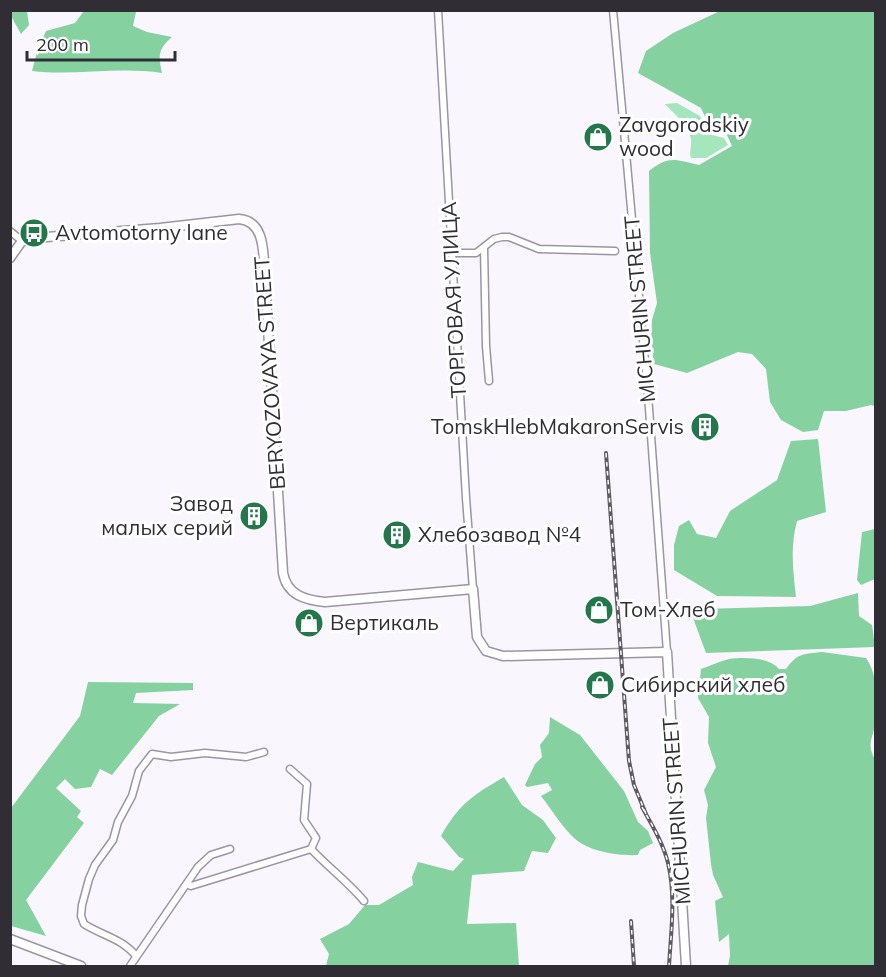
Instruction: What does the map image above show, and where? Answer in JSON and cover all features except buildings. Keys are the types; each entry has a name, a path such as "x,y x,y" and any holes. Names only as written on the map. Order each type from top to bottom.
{"street":[{"name":"ТОРГОВАЯ УЛИЦА","path":"438,10 473,589"},
{"name":"MICHURIN STREET","path":"614,10 648,395 667,652 686,966"},
{"name":"BERYOZOVAYA STREET","path":"22,241 33,238 239,219 246,219 256,226 260,235 265,279 283,573 287,587 301,597 325,602 473,589"},
{"path":"10,231 22,241 10,258"},
{"path":"452,253 476,253 494,239 502,237 509,237 539,249 615,251"},
{"path":"484,248 489,381"},
{"path":"473,589 477,637 481,646 492,653 518,657 667,652"},
{"path":"136,956 122,943 84,924 81,916 89,879 113,840 118,822 132,796 140,771 152,754 171,757 205,753 246,757 264,752"},
{"path":"187,884 191,886 311,849 316,838 304,820 307,784 290,769"},
{"path":"130,966 198,867 211,855 230,849"},
{"path":"311,849 334,873 351,885 364,901"},
{"path":"10,939 81,966"}],"green space":[{"path":"10,11 27,11 29,25 21,34 11,16"},
{"path":"84,11 139,11 136,12 133,26 147,32 172,37 160,53 162,73 130,70 32,71 46,31 75,23"},
{"path":"720,11 875,11 875,406 846,411 824,411 818,430 803,432 781,420 770,402 766,369 752,354 738,352 687,373 654,364 651,342 652,320 657,303 650,253 649,171 662,163 673,160 699,165 732,146 727,135 709,125 701,108 638,73 646,51 673,33"},
{"path":"677,103 700,116 708,134 724,138 728,145 706,158 691,158 690,134 681,120 665,104"},
{"path":"818,439 826,512 797,521 793,549 796,597 717,596 674,570 674,545 679,526 689,520 697,534 716,538 730,511 777,480 791,441"},
{"path":"875,529 875,579 861,585 857,580 862,532"},
{"path":"858,593 859,616 872,625 875,647 706,653 689,607 701,609 810,606"},
{"path":"822,652 866,658 875,679 876,719 871,750 876,761 875,966 728,966 729,934 719,942 715,901 723,897 713,875 706,818 708,805 704,790 716,767 708,743 709,717 698,698 701,669 729,659 742,658 763,660 779,669 786,669 801,655"},
{"path":"88,682 193,683 193,690 136,693 133,703 180,704 159,716 112,775 100,769 91,787 75,789 65,779 56,788 81,811 77,817 84,823 26,900 46,936 11,926 11,808 80,716"},
{"path":"550,717 580,735 624,791 638,822 648,831 653,843 640,850 638,855 604,852 580,843 565,829 541,796 552,790 548,783 527,787 525,785 535,764 542,757 540,745 549,733"},
{"path":"504,777 522,805 543,820 556,838 548,853 532,851 524,871 472,875 467,924 516,923 519,966 326,966 329,954 320,939 349,924 365,905 379,905 413,885 412,877 418,862 453,871 464,859 459,857 441,836 454,816 468,801"}],"railway":[{"path":"606,453 629,761 634,785 646,814"},
{"path":"642,807 657,834 668,863 672,888 669,966"},
{"path":"631,921 634,966"}],"place":[{"name":"Zavgorodskiy wood","path":"598,137"},
{"name":"Avtomotorny lane","path":"34,233"},
{"name":"TomskHlebMakaronServis","path":"705,427"},
{"name":"Завод малых серий","path":"254,516"},
{"name":"Хлебозавод №4","path":"397,535"},
{"name":"Том-Хлеб","path":"599,610"},
{"name":"Вертикаль","path":"309,623"},
{"name":"Сибирский хлеб","path":"600,685"}]}
